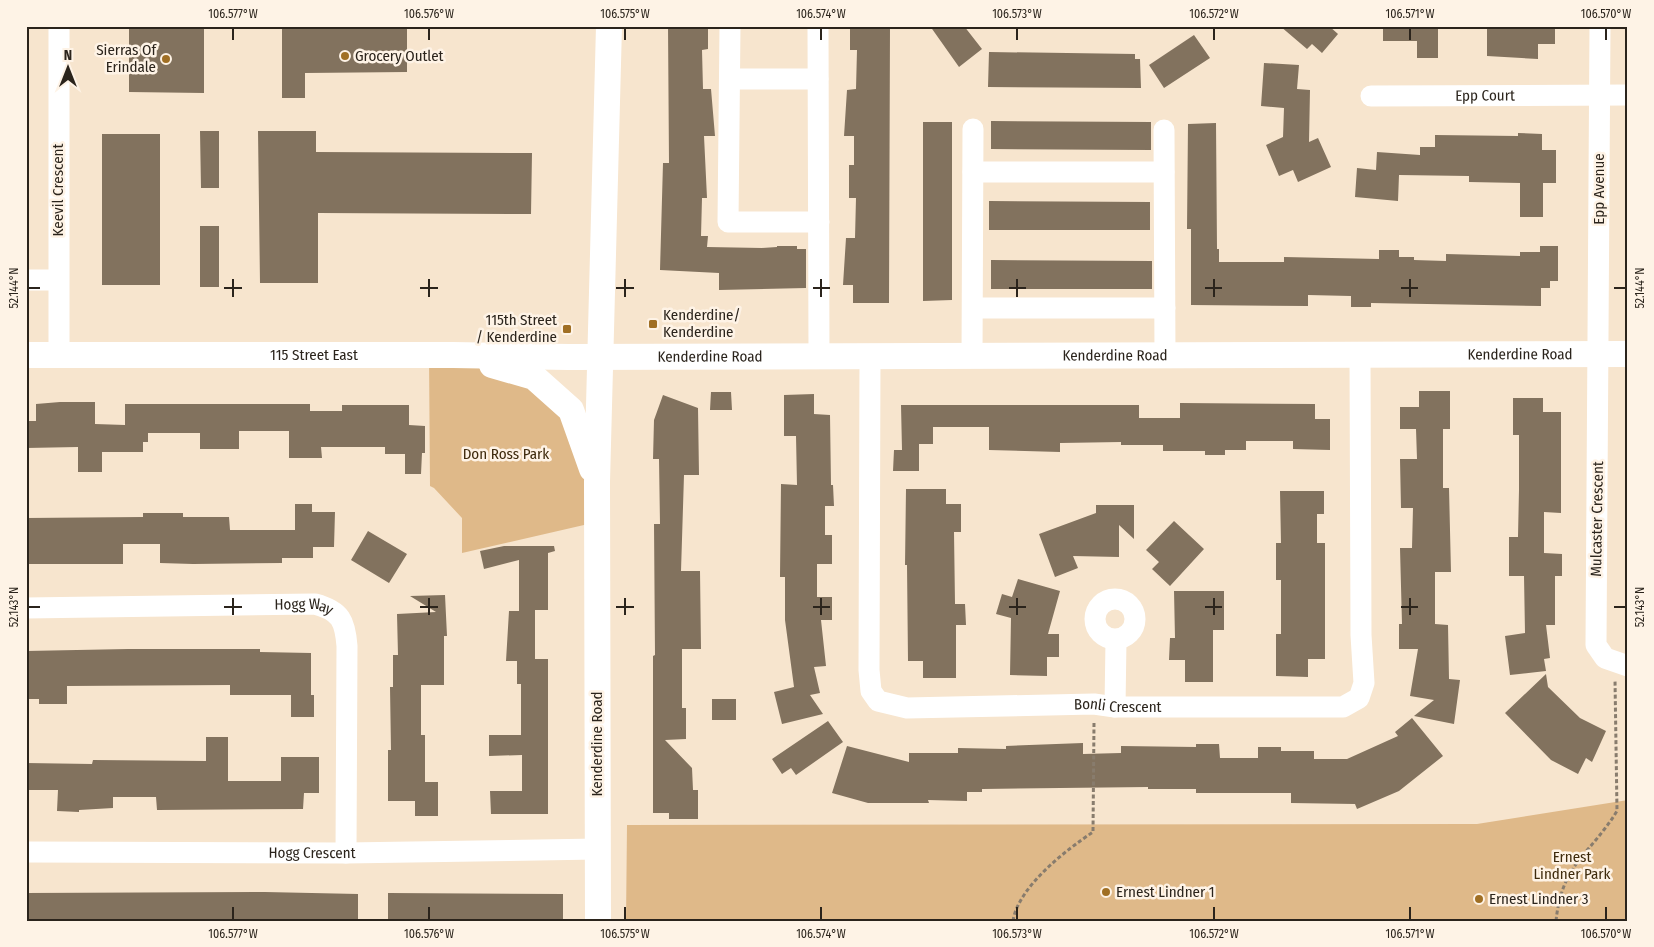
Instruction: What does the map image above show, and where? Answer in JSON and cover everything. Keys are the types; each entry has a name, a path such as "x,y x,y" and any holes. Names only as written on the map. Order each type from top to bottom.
{"street":[{"name":"Keevil Crescent","path":"59,26 59,355"},
{"name":"Kenderdine Road","path":"598,921 597,482 601,251 609,26"},
{"path":"730,26 728,222 818,222"},
{"name":"Epp Avenue","path":"1599,353 1600,26"},
{"path":"818,27 819,356"},
{"path":"730,79 818,79"},
{"name":"Epp Court","path":"1371,96 1628,96"},
{"path":"972,356 973,129"},
{"path":"1164,130 1165,356"},
{"path":"973,172 1164,172"},
{"path":"26,280 58,280"},
{"path":"973,308 1165,308"},
{"name":"Mulcaster Crescent","path":"1599,353 1596,645 1605,658 1628,666"},
{"name":"Kenderdine Road","path":"600,357 1628,354"},
{"name":"115 Street East","path":"26,355 600,357"},
{"path":"453,355 534,377 571,410 597,482"},
{"name":"Bonli Crescent","path":"870,356 869,670 871,691 878,701 907,708 1104,705 1343,707 1359,698 1364,683 1361,635 1360,355"},
{"name":"Hogg Way","path":"26,608 315,604 331,609 339,617 345,629 347,646 346,853"},
{"path":"1104,705 1116,640"},
{"name":"Hogg Crescent","path":"26,852 346,853 598,849"}],"path":[{"path":"1556,921 1558,899 1563,884 1583,854 1609,824 1617,811 1614,693"},
{"path":"1012,921 1014,910 1031,884 1093,832 1104,705"}],"green space":[{"name":"Don Ross Park","path":"429,355 534,377 571,410 597,522 462,553 462,518 430,486"},
{"name":"Ernest Lindner Park","path":"1628,800 1628,921 626,921 627,825 1477,824"}],"building":[{"name":"Sierras Of Erindale","path":"129,26 204,26 204,93 129,92"},
{"name":"Grocery Outlet","path":"282,26 407,26 407,72 305,73 305,98 282,98"},
{"path":"668,26 708,26 708,49 702,50 703,89 711,89 715,136 704,136 707,198 702,198 701,236 708,236 707,247 762,248 797,246 797,249 806,249 806,288 719,290 719,273 660,270 663,163 669,163"},
{"path":"850,26 890,26 889,303 853,303 853,285 843,285 846,238 855,238 856,198 849,198 849,165 854,165 854,136 844,136 847,90 856,89 857,50 850,50"},
{"path":"930,26 964,26 982,49 959,67"},
{"path":"1280,26 1329,26 1338,34 1322,53 1312,44 1307,49"},
{"path":"1383,26 1438,26 1438,58 1417,58 1417,41 1383,41"},
{"path":"1487,26 1555,26 1555,44 1538,44 1538,59 1487,56"},
{"path":"1194,35 1210,58 1164,88 1149,65"},
{"path":"989,52 1135,54 1135,59 1140,59 1141,88 988,87"},
{"path":"1264,63 1299,65 1297,89 1310,90 1309,142 1318,138 1331,167 1298,182 1293,170 1279,176 1266,145 1283,137 1284,108 1261,106"},
{"path":"991,121 1151,122 1151,150 991,149"},
{"path":"923,122 952,122 952,300 923,301"},
{"path":"1216,123 1217,249 1219,249 1219,262 1284,262 1284,257 1379,259 1379,250 1399,250 1399,257 1414,257 1414,260 1446,261 1446,254 1520,256 1520,252 1540,252 1540,246 1558,246 1558,281 1550,281 1550,288 1541,288 1541,306 1371,303 1371,307 1351,307 1351,296 1308,295 1308,306 1191,305 1191,229 1187,229 1188,124"},
{"path":"200,131 219,131 219,188 201,188"},
{"path":"258,131 316,131 316,152 532,153 531,214 318,213 318,283 260,283"},
{"path":"1518,133 1542,134 1542,150 1556,150 1556,183 1543,183 1543,217 1520,217 1520,183 1469,182 1469,176 1399,175 1398,201 1355,197 1357,168 1376,170 1377,152 1420,155 1420,147 1435,147 1435,135 1518,136"},
{"path":"102,134 160,134 160,285 102,285"},
{"path":"989,201 1150,202 1150,230 989,230"},
{"path":"200,226 219,226 219,287 200,287"},
{"path":"991,260 1152,261 1152,289 991,289"},
{"path":"1419,391 1450,391 1450,429 1443,429 1443,488 1449,488 1451,572 1435,572 1435,624 1448,625 1449,679 1460,680 1454,724 1414,716 1434,700 1410,696 1418,649 1399,649 1399,624 1402,624 1400,548 1412,548 1413,508 1401,508 1400,459 1417,459 1416,429 1400,429 1400,407 1419,407"},
{"path":"711,392 731,392 732,410 710,410"},
{"path":"814,394 814,414 830,415 831,485 833,485 834,506 825,506 825,535 832,535 832,564 817,564 817,597 832,597 832,620 821,620 826,666 814,667 820,693 810,695 823,714 782,724 774,692 794,687 785,620 785,577 780,577 781,484 797,485 796,436 784,436 784,395"},
{"path":"663,395 698,408 699,475 684,475 681,571 700,571 701,649 682,649 682,708 686,708 686,739 665,740 692,768 693,790 698,790 698,819 669,819 669,813 653,813 654,524 660,524 659,459 653,459 654,420"},
{"path":"1513,398 1543,398 1543,412 1561,412 1561,513 1544,512 1544,553 1562,554 1562,576 1555,576 1555,625 1546,625 1550,658 1544,659 1546,671 1510,675 1505,636 1525,633 1524,576 1509,576 1509,537 1518,537 1519,435 1513,435"},
{"path":"95,402 95,424 125,425 125,404 310,404 310,411 342,411 342,405 409,405 409,425 425,426 425,453 422,453 421,474 405,474 405,454 385,454 385,447 321,447 322,458 289,458 289,431 239,431 239,449 200,449 200,433 148,433 148,442 143,442 143,452 102,452 102,472 78,472 78,447 26,448 26,421 36,421 36,404"},
{"path":"1180,403 1315,404 1315,419 1330,419 1330,450 1293,449 1293,441 1246,441 1246,450 1225,450 1225,455 1205,455 1205,451 1163,451 1163,445 1121,445 1121,442 1060,443 1060,452 989,450 989,427 933,427 933,444 919,444 919,471 893,471 894,450 902,450 901,405 1139,405 1139,418 1180,418"},
{"path":"906,489 946,489 946,504 961,504 961,532 954,532 955,604 965,604 966,625 956,625 956,678 923,678 923,661 908,661 907,565 905,565"},
{"path":"1280,491 1324,491 1324,514 1317,514 1317,543 1325,543 1325,659 1308,659 1308,677 1276,676 1276,634 1281,634 1281,580 1276,580 1276,543 1281,543"},
{"path":"295,504 312,504 312,512 335,512 334,547 313,547 313,558 282,558 282,563 193,564 160,563 160,544 123,544 123,564 26,564 26,518 143,517 143,513 183,513 183,517 229,517 230,530 295,530"},
{"path":"1096,505 1134,505 1134,539 1119,525 1119,557 1073,556 1078,568 1055,577 1039,534 1096,513"},
{"path":"1174,521 1204,549 1170,586 1152,569 1159,562 1146,550"},
{"path":"368,531 407,554 389,583 351,560"},
{"path":"504,546 554,546 555,551 548,553 548,610 535,610 535,659 548,659 548,814 491,814 490,791 522,791 522,755 489,756 489,735 521,735 521,684 517,684 517,661 506,661 509,611 519,611 519,560 484,569 480,551"},
{"path":"1018,579 1060,591 1048,634 1059,634 1059,657 1047,657 1047,676 1010,675 1011,618 996,614 1002,594 1012,597"},
{"path":"1174,591 1224,591 1224,630 1213,630 1213,682 1185,682 1185,660 1169,660 1170,638 1175,638"},
{"path":"445,595 447,636 444,636 444,685 421,685 421,735 425,735 425,782 438,782 438,816 415,816 415,801 388,801 388,750 391,750 390,687 393,687 393,655 398,655 397,614 436,612 410,596"},
{"path":"260,649 260,652 311,653 311,695 314,695 314,717 291,717 291,695 230,695 230,685 67,686 67,704 39,704 39,699 26,699 26,651"},
{"path":"1546,674 1548,687 1580,718 1606,731 1592,762 1586,758 1578,774 1551,760 1505,713"},
{"path":"712,699 736,699 736,720 712,720"},
{"path":"1412,718 1443,756 1399,791 1357,809 1355,804 1291,803 1291,793 1196,793 1196,789 1148,789 1148,787 982,789 982,792 967,792 967,801 928,800 929,803 868,803 832,793 847,746 909,762 909,753 958,753 958,748 1006,749 1006,746 1083,743 1083,754 1121,753 1121,746 1196,747 1196,744 1219,744 1220,758 1258,758 1258,747 1281,747 1281,751 1314,751 1314,759 1347,759 1398,736 1395,732"},
{"path":"828,721 843,742 796,775 791,768 782,774 772,759"},
{"path":"206,737 228,737 228,781 281,781 281,757 319,757 319,793 304,793 303,809 157,810 156,797 113,797 113,808 79,810 79,812 57,811 58,790 26,790 26,763 92,764 93,760 206,761"},
{"path":"265,892 358,894 358,921 26,921 26,893"},
{"path":"388,893 563,894 563,921 388,921"}],"place":[{"name":"Grocery Outlet","path":"345,56"},
{"name":"Sierras Of Erindale","path":"166,59"},
{"name":"Kenderdine/ Kenderdine","path":"653,324"},
{"name":"115th Street / Kenderdine","path":"567,329"},
{"name":"Ernest Lindner 1","path":"1106,892"},
{"name":"Ernest Lindner 3","path":"1479,899"}]}
